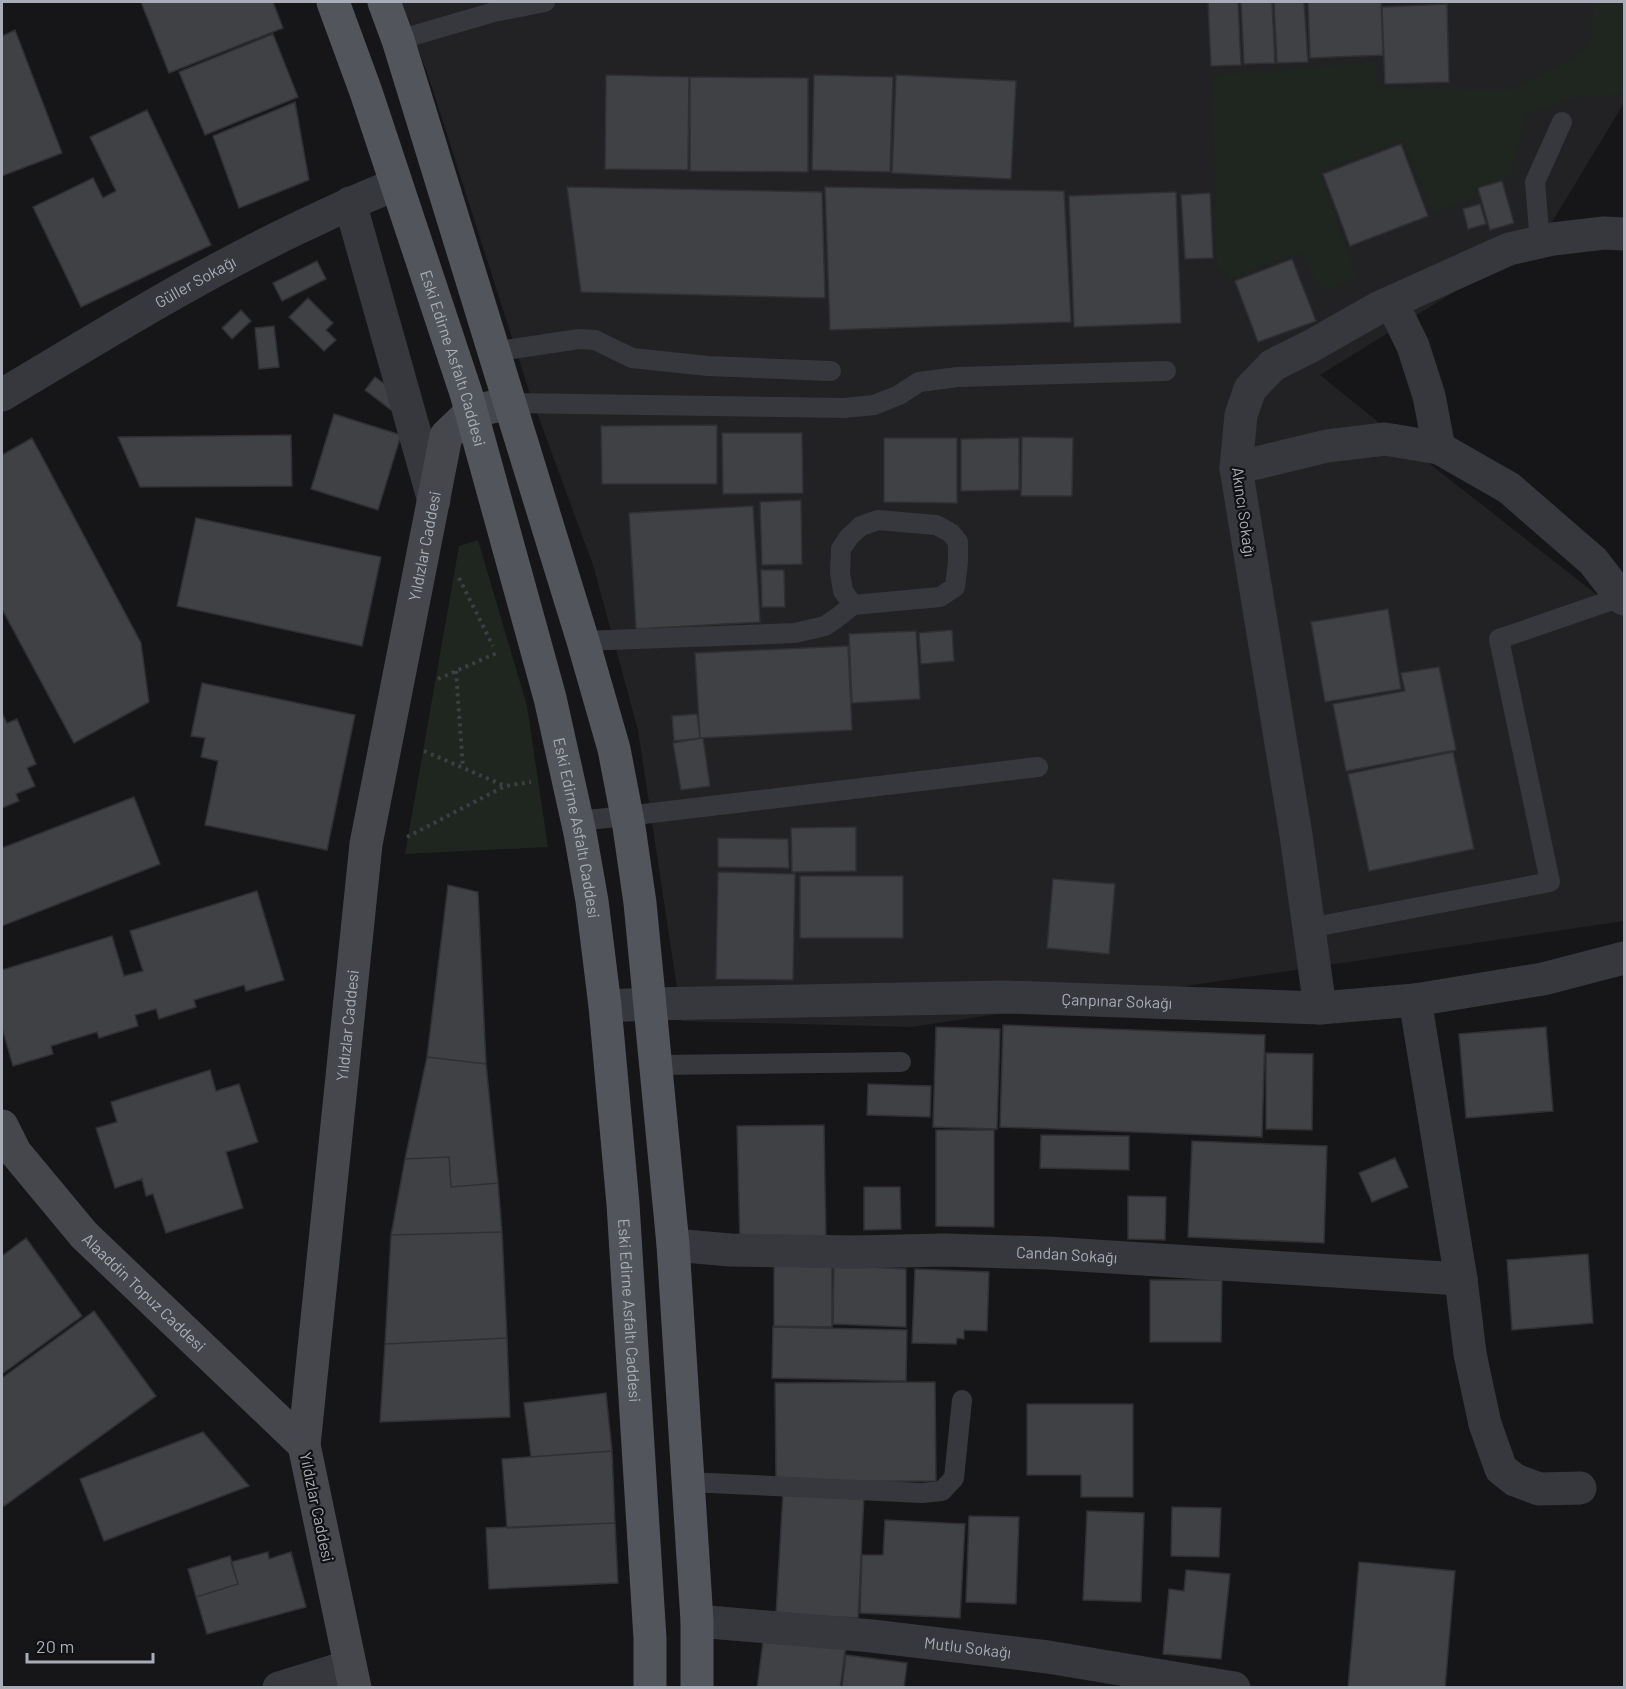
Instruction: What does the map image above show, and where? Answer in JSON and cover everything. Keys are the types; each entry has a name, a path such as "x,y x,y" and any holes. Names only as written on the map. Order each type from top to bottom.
{"main road":[{"name":"Eski Edirne Asfaltı Caddesi","path":"333,2 366,93 466,393 534,635 577,820 592,901 605,1006 623,1204 650,1639 650,1688"},
{"path":"384,2 398,40 583,641 614,749 627,816 640,903 673,1245 697,1621 697,1688"},
{"path":"396,185 439,174"}],"street":[{"name":"Güller Sokağı","path":"2,395 245,254 369,194 396,185"},
{"path":"350,203 434,501"},
{"name":"Akıncı Sokağı","path":"1320,1008 1236,468 1241,416 1250,389 1273,365 1392,303 1509,249 1604,233 1624,234"},
{"path":"1392,303 1413,346 1429,396 1440,447"},
{"path":"471,412 508,403"},
{"name":"Yıldızlar Caddesi","path":"353,1677 304,1445 364,860 446,436 471,412"},
{"path":"1236,468 1327,446 1385,439 1440,447 1509,488 1593,561 1623,598"},
{"name":"Çanpınar Sokağı","path":"605,1006 1006,997 1320,1008 1415,1000 1543,979 1624,958"},
{"path":"1415,1000 1461,1279 1470,1354 1485,1424 1501,1469 1515,1480 1539,1489 1580,1488"},
{"name":"Alaaddin Topuz Caddesi","path":"2,1126 15,1152 84,1235 304,1445"},
{"name":"Candan Sokağı","path":"673,1245 741,1250 853,1252 944,1250 1047,1253 1461,1279"},
{"name":"Mutlu Sokağı","path":"697,1621 872,1636 1013,1653 1234,1688"},
{"path":"279,1688 353,1677"}],"lane":[{"path":"398,40 494,12 545,2"},
{"path":"1540,242 1535,182 1562,122"},
{"path":"493,352 579,339 595,340 632,358 708,366 831,371"},
{"path":"508,403 844,408 874,405 899,395 919,382 958,377 1166,371"},
{"path":"583,641 795,633 825,626 853,605 940,597 955,587 958,542 951,533 936,525 878,520 861,526 849,537 841,549 840,573 843,591 853,605"},
{"path":"1309,928 1550,882 1499,639 1623,598"},
{"path":"577,820 1038,767"},
{"path":"656,1065 901,1062"},
{"path":"688,1482 922,1493 942,1491 954,1478 962,1400"}],"path":[{"path":"456,573 497,653"},
{"path":"395,696 534,635"},
{"path":"456,671 463,768"},
{"path":"387,735 505,786"},
{"path":"364,860 505,786 568,777"}],"shaded area":[{"path":"400,2 1624,2 1624,103 1543,237 1320,375 1624,616 1624,921 911,1027 682,1021 638,730 593,565 529,391 428,75"},
{"path":"1594,2 1624,2 1624,94 1577,97 1526,114 1511,177 1474,188 1475,197 1434,214 1403,140 1319,171 1357,279 1322,291 1300,252 1230,279 1217,265 1212,75 1375,62 1378,87 1509,90 1564,63 1590,45"},
{"path":"478,540 527,706 548,847 405,854 459,546"}],"building":[{"path":"141,2 273,2 283,28 169,73"},
{"path":"1208,2 1238,2 1241,65 1211,66"},
{"path":"1241,2 1272,2 1275,63 1244,64"},
{"path":"1274,2 1304,2 1308,62 1277,63"},
{"path":"1308,2 1381,2 1383,55 1310,58"},
{"path":"1447,4 1449,82 1385,84 1382,7"},
{"path":"15,30 62,153 2,176 2,36"},
{"path":"273,34 298,97 205,135 179,72"},
{"path":"606,75 689,77 688,170 605,169"},
{"path":"814,75 893,77 890,172 812,170"},
{"path":"896,75 1016,81 1011,179 892,173"},
{"path":"690,77 808,78 808,172 690,171"},
{"path":"295,102 309,180 239,208 213,136"},
{"path":"147,110 211,245 81,307 33,207 93,178 103,198 116,191 90,137"},
{"path":"1401,144 1428,216 1350,246 1323,174"},
{"path":"1502,181 1514,223 1490,230 1478,188"},
{"path":"567,187 822,192 825,298 581,292"},
{"path":"825,187 1064,191 1071,322 830,330"},
{"path":"1176,192 1181,323 1074,327 1069,196"},
{"path":"1210,193 1213,258 1185,259 1181,195"},
{"path":"1480,204 1486,224 1468,229 1463,209"},
{"path":"1292,259 1316,321 1258,342 1235,281"},
{"path":"317,261 326,279 282,301 273,283"},
{"path":"308,298 333,323 326,330 336,340 324,351 289,317"},
{"path":"241,310 251,321 232,339 222,328"},
{"path":"274,326 279,367 259,369 255,328"},
{"path":"375,377 401,396 391,410 365,390"},
{"path":"334,414 401,435 378,510 311,489"},
{"path":"717,425 717,484 602,484 601,426"},
{"path":"722,433 802,433 803,493 723,494"},
{"path":"291,435 292,486 140,487 118,437"},
{"path":"1022,437 1073,438 1072,496 1021,496"},
{"path":"32,438 141,643 149,702 74,743 2,609 2,455"},
{"path":"884,438 957,438 957,503 884,502"},
{"path":"1019,438 1019,490 961,491 961,439"},
{"path":"801,500 802,564 762,565 760,502"},
{"path":"753,506 760,622 636,629 629,513"},
{"path":"196,518 381,557 362,646 177,606"},
{"path":"761,570 784,570 785,607 762,607"},
{"path":"1388,609 1401,689 1325,702 1311,622"},
{"path":"952,630 954,661 921,664 919,633"},
{"path":"916,631 920,699 852,703 849,634"},
{"path":"848,646 852,730 700,738 695,653"},
{"path":"1439,667 1456,750 1346,771 1333,704 1405,691 1401,673"},
{"path":"202,683 355,715 327,850 205,825 218,761 201,757 205,738 191,736"},
{"path":"2,713 7,723 17,719 36,764 27,768 35,786 16,794 19,801 2,808"},
{"path":"697,714 700,738 674,741 672,716"},
{"path":"703,738 710,786 681,790 673,743"},
{"path":"1453,752 1474,849 1369,871 1348,774"},
{"path":"134,797 160,864 2,926 2,848"},
{"path":"856,827 856,871 792,872 791,828"},
{"path":"718,838 788,839 789,868 718,867"},
{"path":"718,872 795,874 793,980 716,979"},
{"path":"800,876 903,876 903,938 800,938"},
{"path":"1053,879 1115,884 1109,954 1047,948"},
{"path":"448,885 478,892 486,1064 427,1057"},
{"path":"257,891 284,980 246,991 244,985 194,1000 196,1007 159,1019 156,1009 135,1015 138,1026 99,1038 97,1032 51,1046 53,1054 13,1066 2,1028 2,970 112,936 124,976 143,971 130,931"},
{"path":"1003,1025 1265,1035 1262,1137 1000,1127"},
{"path":"936,1027 1000,1029 997,1129 933,1127"},
{"path":"1546,1027 1553,1111 1466,1118 1459,1034"},
{"path":"1266,1053 1313,1054 1312,1130 1266,1129"},
{"path":"427,1057 486,1064 498,1183 451,1187 449,1157 405,1159"},
{"path":"210,1070 216,1091 239,1084 258,1142 226,1152 243,1208 166,1233 153,1194 146,1196 142,1179 115,1188 96,1128 117,1122 111,1102"},
{"path":"868,1084 931,1086 930,1117 867,1115"},
{"path":"824,1125 826,1243 740,1245 737,1126"},
{"path":"936,1130 994,1130 994,1227 936,1226"},
{"path":"1041,1135 1129,1136 1129,1170 1040,1168"},
{"path":"1192,1141 1327,1146 1324,1243 1188,1237"},
{"path":"449,1157 451,1187 498,1183 502,1232 391,1235 405,1159"},
{"path":"1395,1158 1408,1187 1372,1202 1359,1173"},
{"path":"864,1187 900,1187 901,1229 864,1230"},
{"path":"1128,1196 1166,1197 1165,1240 1128,1239"},
{"path":"502,1232 507,1338 385,1344 391,1235"},
{"path":"26,1238 82,1316 2,1374 2,1256"},
{"path":"1588,1254 1593,1323 1512,1330 1507,1260"},
{"path":"774,1264 832,1265 832,1327 774,1326"},
{"path":"834,1265 906,1269 906,1327 833,1324"},
{"path":"915,1269 989,1272 987,1331 964,1330 964,1339 957,1338 956,1344 912,1343"},
{"path":"1150,1280 1222,1280 1221,1342 1150,1342"},
{"path":"94,1311 156,1396 4,1506 2,1502 2,1378"},
{"path":"773,1327 907,1330 906,1381 772,1378"},
{"path":"507,1338 510,1417 380,1422 385,1344"},
{"path":"935,1382 936,1481 776,1482 775,1383"},
{"path":"606,1393 612,1451 531,1457 524,1403"},
{"path":"1027,1404 1133,1404 1133,1497 1081,1497 1081,1475 1027,1475"},
{"path":"203,1432 249,1486 104,1541 80,1479"},
{"path":"612,1451 615,1523 507,1528 502,1459"},
{"path":"783,1492 864,1496 858,1618 776,1614"},
{"path":"1172,1507 1221,1508 1219,1557 1171,1556"},
{"path":"1087,1511 1144,1513 1141,1602 1083,1600"},
{"path":"969,1516 1019,1517 1016,1604 966,1602"},
{"path":"885,1520 965,1524 960,1618 860,1613 862,1555 883,1555"},
{"path":"615,1523 618,1583 489,1589 486,1528"},
{"path":"268,1552 269,1559 291,1552 306,1607 207,1634 196,1597 238,1584 231,1562"},
{"path":"230,1556 238,1584 196,1597 188,1569"},
{"path":"1359,1562 1455,1571 1445,1688 1348,1688"},
{"path":"1186,1570 1230,1574 1221,1659 1163,1654 1169,1589 1184,1591"},
{"path":"764,1634 846,1645 840,1688 757,1688"},
{"path":"846,1655 907,1663 904,1688 842,1688"}]}
